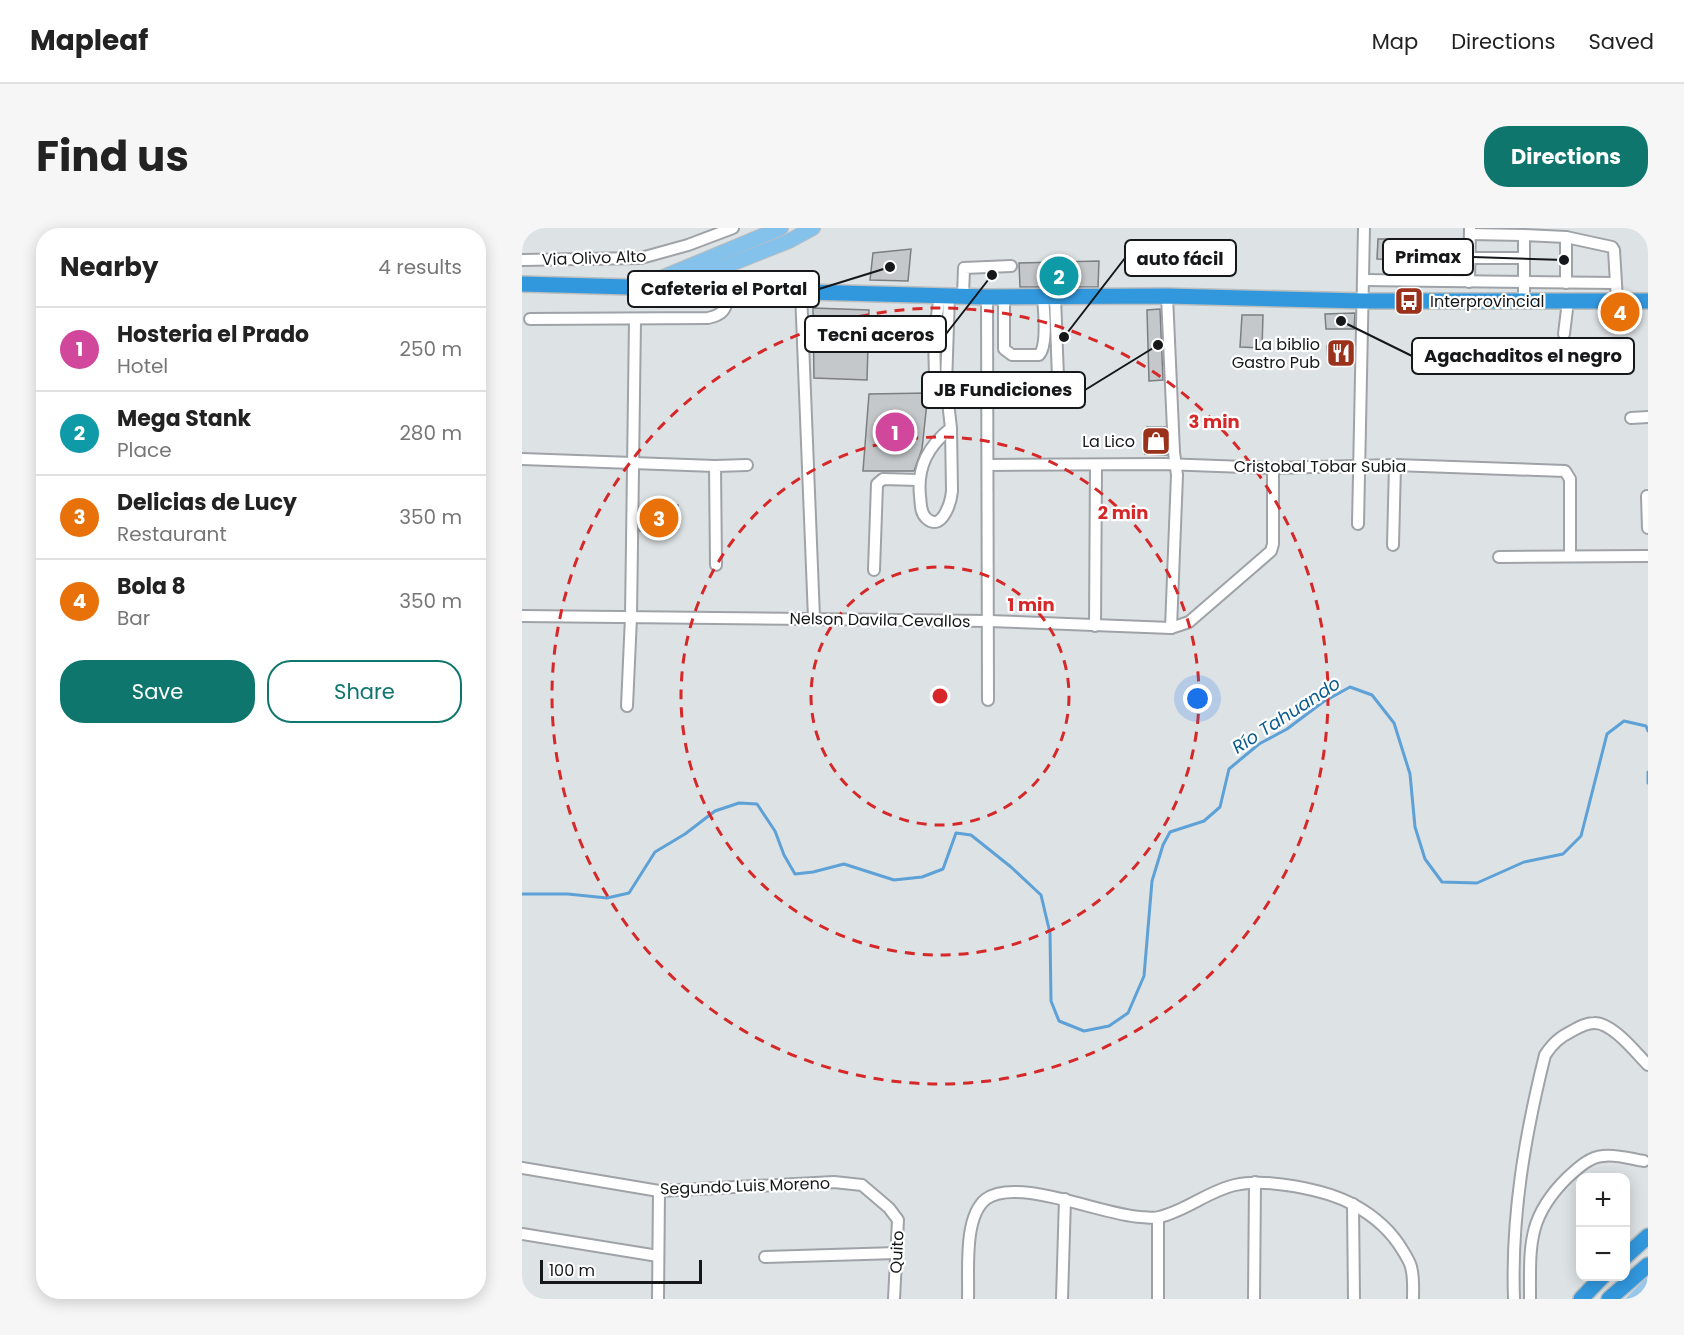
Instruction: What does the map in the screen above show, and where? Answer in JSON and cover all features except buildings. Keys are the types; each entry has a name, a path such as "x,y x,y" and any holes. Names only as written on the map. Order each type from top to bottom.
{"highway":[{"path":"522,284 987,297 1167,296 1363,301 1648,301"},
{"path":"1630,1252 1648,1236"},
{"path":"1609,1299 1648,1265"},
{"path":"1581,1299 1598,1281"}],"main road":[{"path":"636,288 781,228"},
{"path":"669,289 789,241 813,228"}],"street":[{"name":"Via Olivo Alto","path":"522,260 641,258 688,245 733,228"},
{"path":"1358,524 1364,228"},
{"path":"1469,282 1470,231 1566,237 1612,247 1617,300"},
{"path":"1524,235 1524,301"},
{"path":"1566,237 1566,283"},
{"path":"1469,258 1524,258"},
{"path":"951,428 938,438 928,451 918,480 921,511 926,518 932,521 940,520 945,516 951,500 951,428 946,385 938,383 935,377 934,336 964,268 1011,266"},
{"path":"1363,280 1615,283"},
{"path":"530,319 635,320 718,316 724,311 730,290"},
{"path":"801,292 814,618"},
{"path":"1167,296 1176,465 1171,628"},
{"path":"987,297 988,700"},
{"path":"1004,297 1004,349 1012,355 1039,355 1043,351 1049,297"},
{"path":"1049,297 1058,378"},
{"path":"1564,334 1568,301"},
{"path":"627,706 632,617 635,320"},
{"path":"1631,418 1648,417"},
{"path":"522,459 634,464 747,465"},
{"name":"Cristobal Tobar Subia","path":"989,465 1176,465 1273,468 1395,465 1565,471 1570,479 1570,556"},
{"path":"1095,626 1096,465"},
{"path":"1393,545 1395,465"},
{"path":"715,466 716,565"},
{"name":"Nelson Davila Cevallos","path":"522,616 989,621 1171,628 1190,622 1271,550 1273,544 1273,468"},
{"path":"874,570 877,484 883,479 918,480"},
{"path":"1647,496 1648,528"},
{"path":"1499,558 1648,556"},
{"path":"1514,1299 1514,1236 1518,1191 1527,1134 1545,1054 1552,1043 1561,1036 1585,1024 1595,1022 1607,1026 1648,1065"},
{"path":"1530,1299 1533,1229 1540,1211 1554,1191 1579,1167 1594,1158 1604,1155 1644,1161"},
{"name":"Segundo Luis Moreno","path":"522,1168 659,1191 834,1182 862,1185 889,1208"},
{"path":"1254,1299 1255,1182"},
{"path":"968,1299 969,1247 974,1215 987,1198 1005,1192 1032,1193 1135,1217 1158,1218 1233,1185 1255,1182 1312,1190 1353,1204 1389,1231 1411,1266 1413,1299"},
{"path":"658,1299 659,1191"},
{"path":"1062,1299 1065,1199"},
{"path":"1353,1204 1354,1299"},
{"name":"Quito","path":"889,1208 898,1220 894,1299"},
{"path":"1158,1218 1158,1299"},
{"path":"522,1234 658,1256"},
{"path":"765,1257 897,1253"}],"shaded area":[{"path":"1647,1277 1648,1299 1625,1299"}],"waterway":[{"name":"Río Tahuando","path":"522,894 568,894 607,898 629,893 655,852 685,834 715,811 739,803 757,804 775,831 784,855 795,874 844,864 894,880 922,877 943,869 956,833 971,835 1041,895 1050,933 1051,1001 1059,1021 1084,1031 1109,1026 1128,1013 1144,976 1152,881 1163,845 1170,832 1204,821 1220,807 1229,769 1259,744 1287,729 1323,702 1350,687 1372,695 1394,723 1410,774 1415,827 1425,859 1442,882 1477,883 1524,862 1563,854 1581,836 1607,734 1624,721 1646,726 1648,731"},
{"name":"Río Tahuando","path":"1648,772 1648,783"}],"place":[{"name":"Primax","path":"1564,260"},
{"name":"Cafeteria el Portal","path":"890,267"},
{"name":"Tecni aceros","path":"992,275"},
{"name":"Mega Stank","path":"1059,276"},
{"name":"Interprovincial","path":"1409,301"},
{"name":"Bola 8","path":"1620,312"},
{"name":"Agachaditos el negro","path":"1341,321"},
{"name":"auto fácil","path":"1064,337"},
{"name":"JB Fundiciones","path":"1158,345"},
{"name":"La biblio Gastro Pub","path":"1341,353"},
{"name":"Hosteria el Prado","path":"895,432"},
{"name":"La Lico","path":"1156,441"},
{"name":"Delicias de Lucy","path":"659,518"}]}
